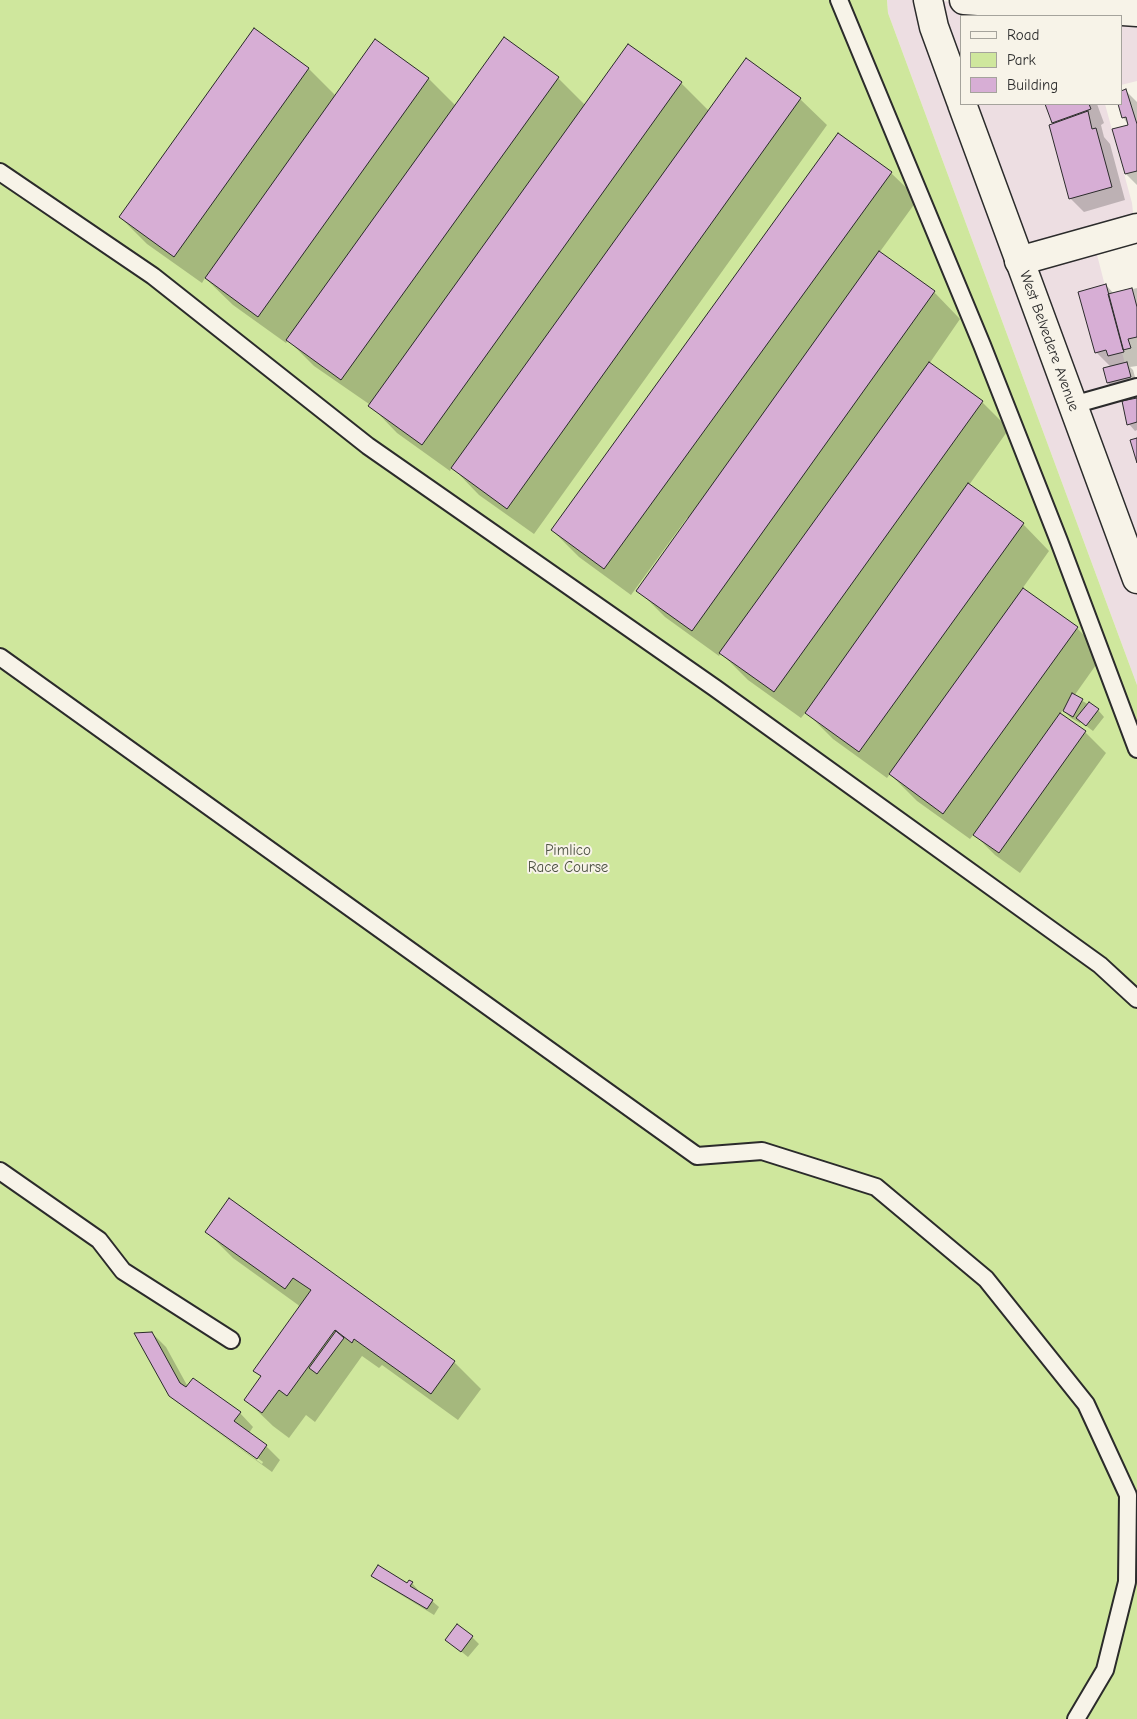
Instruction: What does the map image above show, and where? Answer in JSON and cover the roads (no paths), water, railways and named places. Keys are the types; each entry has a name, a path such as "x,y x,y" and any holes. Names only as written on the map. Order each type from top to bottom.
{"main road":[{"name":"West Belvedere Avenue","path":"928,0 934,27 960,99"},
{"path":"964,0 1137,12"},
{"name":"West Belvedere Avenue","path":"962,105 1073,405 1132,549 1137,579"},
{"path":"1019,261 1137,228"}],"lane":[{"path":"839,0 982,345 1059,541 1137,750"},
{"path":"0,172 153,276 368,446 716,688 1100,966 1137,999"},
{"path":"1073,405 1137,388"},
{"path":"0,656 697,1156 762,1151 876,1187 986,1279 1086,1404 1128,1495 1126,1582 1105,1670 1076,1719"},
{"path":"0,1171 99,1240 123,1271 231,1340"}],"park label":[{"name":"Pimlico Race Course","path":"568,860"}]}
